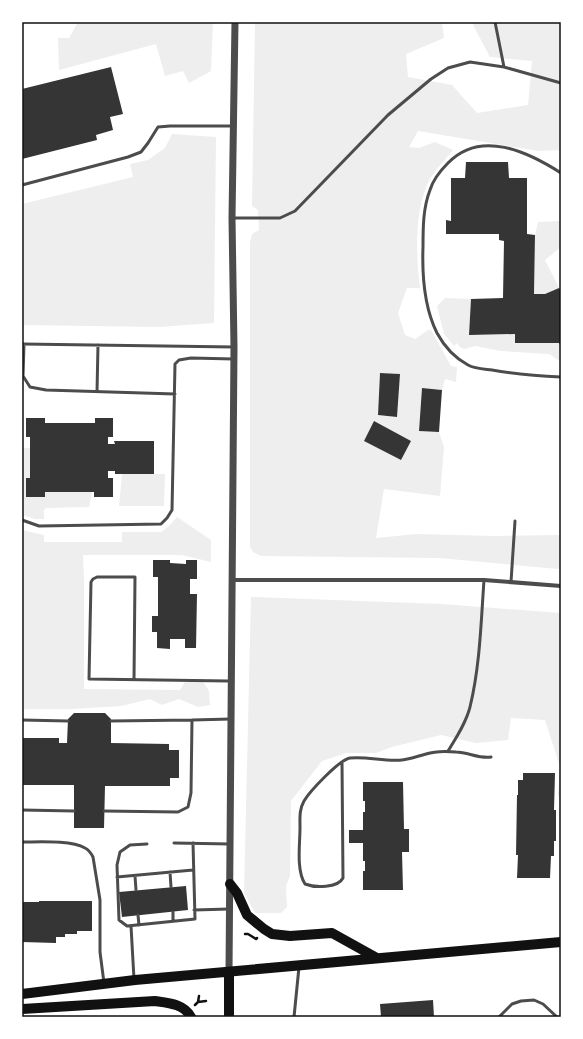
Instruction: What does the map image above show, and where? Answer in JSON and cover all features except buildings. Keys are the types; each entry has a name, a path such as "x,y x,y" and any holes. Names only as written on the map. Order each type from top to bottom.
{"main road":[{"path":"230,884 237,893 247,915 264,930 272,934 290,936 332,933 377,958"},
{"path":"22,994 104,985 134,980 561,942"},
{"path":"229,972 229,1017"},
{"path":"22,1009 133,1001 155,1001 173,1004 192,1013"}],"street":[{"path":"229,972 234,359 232,218 235,22"},
{"path":"231,580 484,580 561,586"}],"lane":[{"path":"495,22 504,67"},
{"path":"232,218 280,218 295,210 388,115 431,79 448,68 470,62 504,67 561,83"},
{"path":"22,185 128,157 141,152 158,127 233,126"},
{"path":"561,173 525,154 497,146 484,145 462,152 453,158 436,177 430,189 426,201 423,262 426,297 431,318 442,343 450,352 468,365 478,368 516,374 561,377"},
{"path":"175,394 46,390 30,387 23,376 23,344 234,347"},
{"path":"97,392 98,345"},
{"path":"22,520 40,526 161,524 172,510 175,364 178,360 191,358 234,359"},
{"path":"511,582 515,521"},
{"path":"134,680 135,577 97,577 91,582 89,680 231,681"},
{"path":"448,751 460,731 469,708 478,656 484,580"},
{"path":"111,721 231,719"},
{"path":"22,720 68,721"},
{"path":"104,812 178,812 188,808 191,794 192,720"},
{"path":"342,762 343,878 341,883 335,886 310,886 305,884 300,873 300,812 309,795 330,772 342,762 352,758 403,760 426,754 448,751 463,752 484,758 491,757"},
{"path":"22,810 74,811"},
{"path":"22,842 69,843 86,848 93,857 100,900 100,952 104,985"},
{"path":"174,843 230,844"},
{"path":"147,844 130,845 120,852 117,865 119,920 126,926 195,920 193,843"},
{"path":"117,877 193,870"},
{"path":"170,872 171,887"},
{"path":"135,876 136,890"},
{"path":"194,910 230,909"},
{"path":"173,912 173,922"},
{"path":"138,915 139,926"},
{"path":"131,926 134,980"},
{"path":"294,1017 299,966"},
{"path":"499,1017 512,1004 521,1001 534,1000 543,1004 557,1017"}],"path":[{"path":"245,934 248,934 256,939"},
{"path":"192,1013 198,1002 199,996"},
{"path":"198,1002 206,1001"}],"shaded area":[{"path":"78,22 213,22 211,71 189,83 183,71 165,76 156,44 59,70 58,38 69,38"},
{"path":"255,22 442,22 444,38 406,54 408,77 452,85 477,113 528,105 532,61 490,57 473,25 476,22 561,22 561,150 539,151 418,131 409,147 419,148 435,142 453,150 432,175 425,190 421,203 417,247 420,288 407,288 398,313 405,335 415,339 428,330 431,330 451,366 457,367 456,382 445,379 442,390 422,388 419,431 439,432 444,447 440,496 384,489 376,538 417,534 493,536 559,535 561,537 561,567 558,569 439,558 261,556 253,552 250,547 250,243 252,234 259,230 258,210 252,206","holes":["380,373 400,374 397,417 378,415","374,422 411,441 401,460 364,441"]},
{"path":"172,134 216,137 214,323 159,327 22,325 22,204 133,177 130,164 148,160 165,148"},
{"path":"561,221 561,247 545,260 559,288 545,294 534,294 535,235 538,222"},
{"path":"445,298 471,299 469,335 515,334 515,343 559,343 561,347 561,362 549,354 501,351 475,346 465,349 461,348 457,343 454,346 444,334 437,306"},
{"path":"22,448 30,448 30,478 26,478 45,497 45,492 92,492 89,507 46,508 44,510 44,519 35,519 22,515"},
{"path":"122,474 165,474 164,506 119,506"},
{"path":"177,517 211,540 211,562 182,555 83,555 84,689 180,690 186,680 202,680 209,691 210,705 198,707 179,699 162,705 150,699 121,706 73,709 22,709 22,530 44,535 44,542 122,542 122,532 161,532"},
{"path":"251,597 442,604 561,613 561,802 558,795 560,767 545,720 511,718 508,740 476,743 441,735 392,747 376,753 346,753 322,761 291,801 290,876 286,886 287,907 281,913 255,913 244,893"}]}
